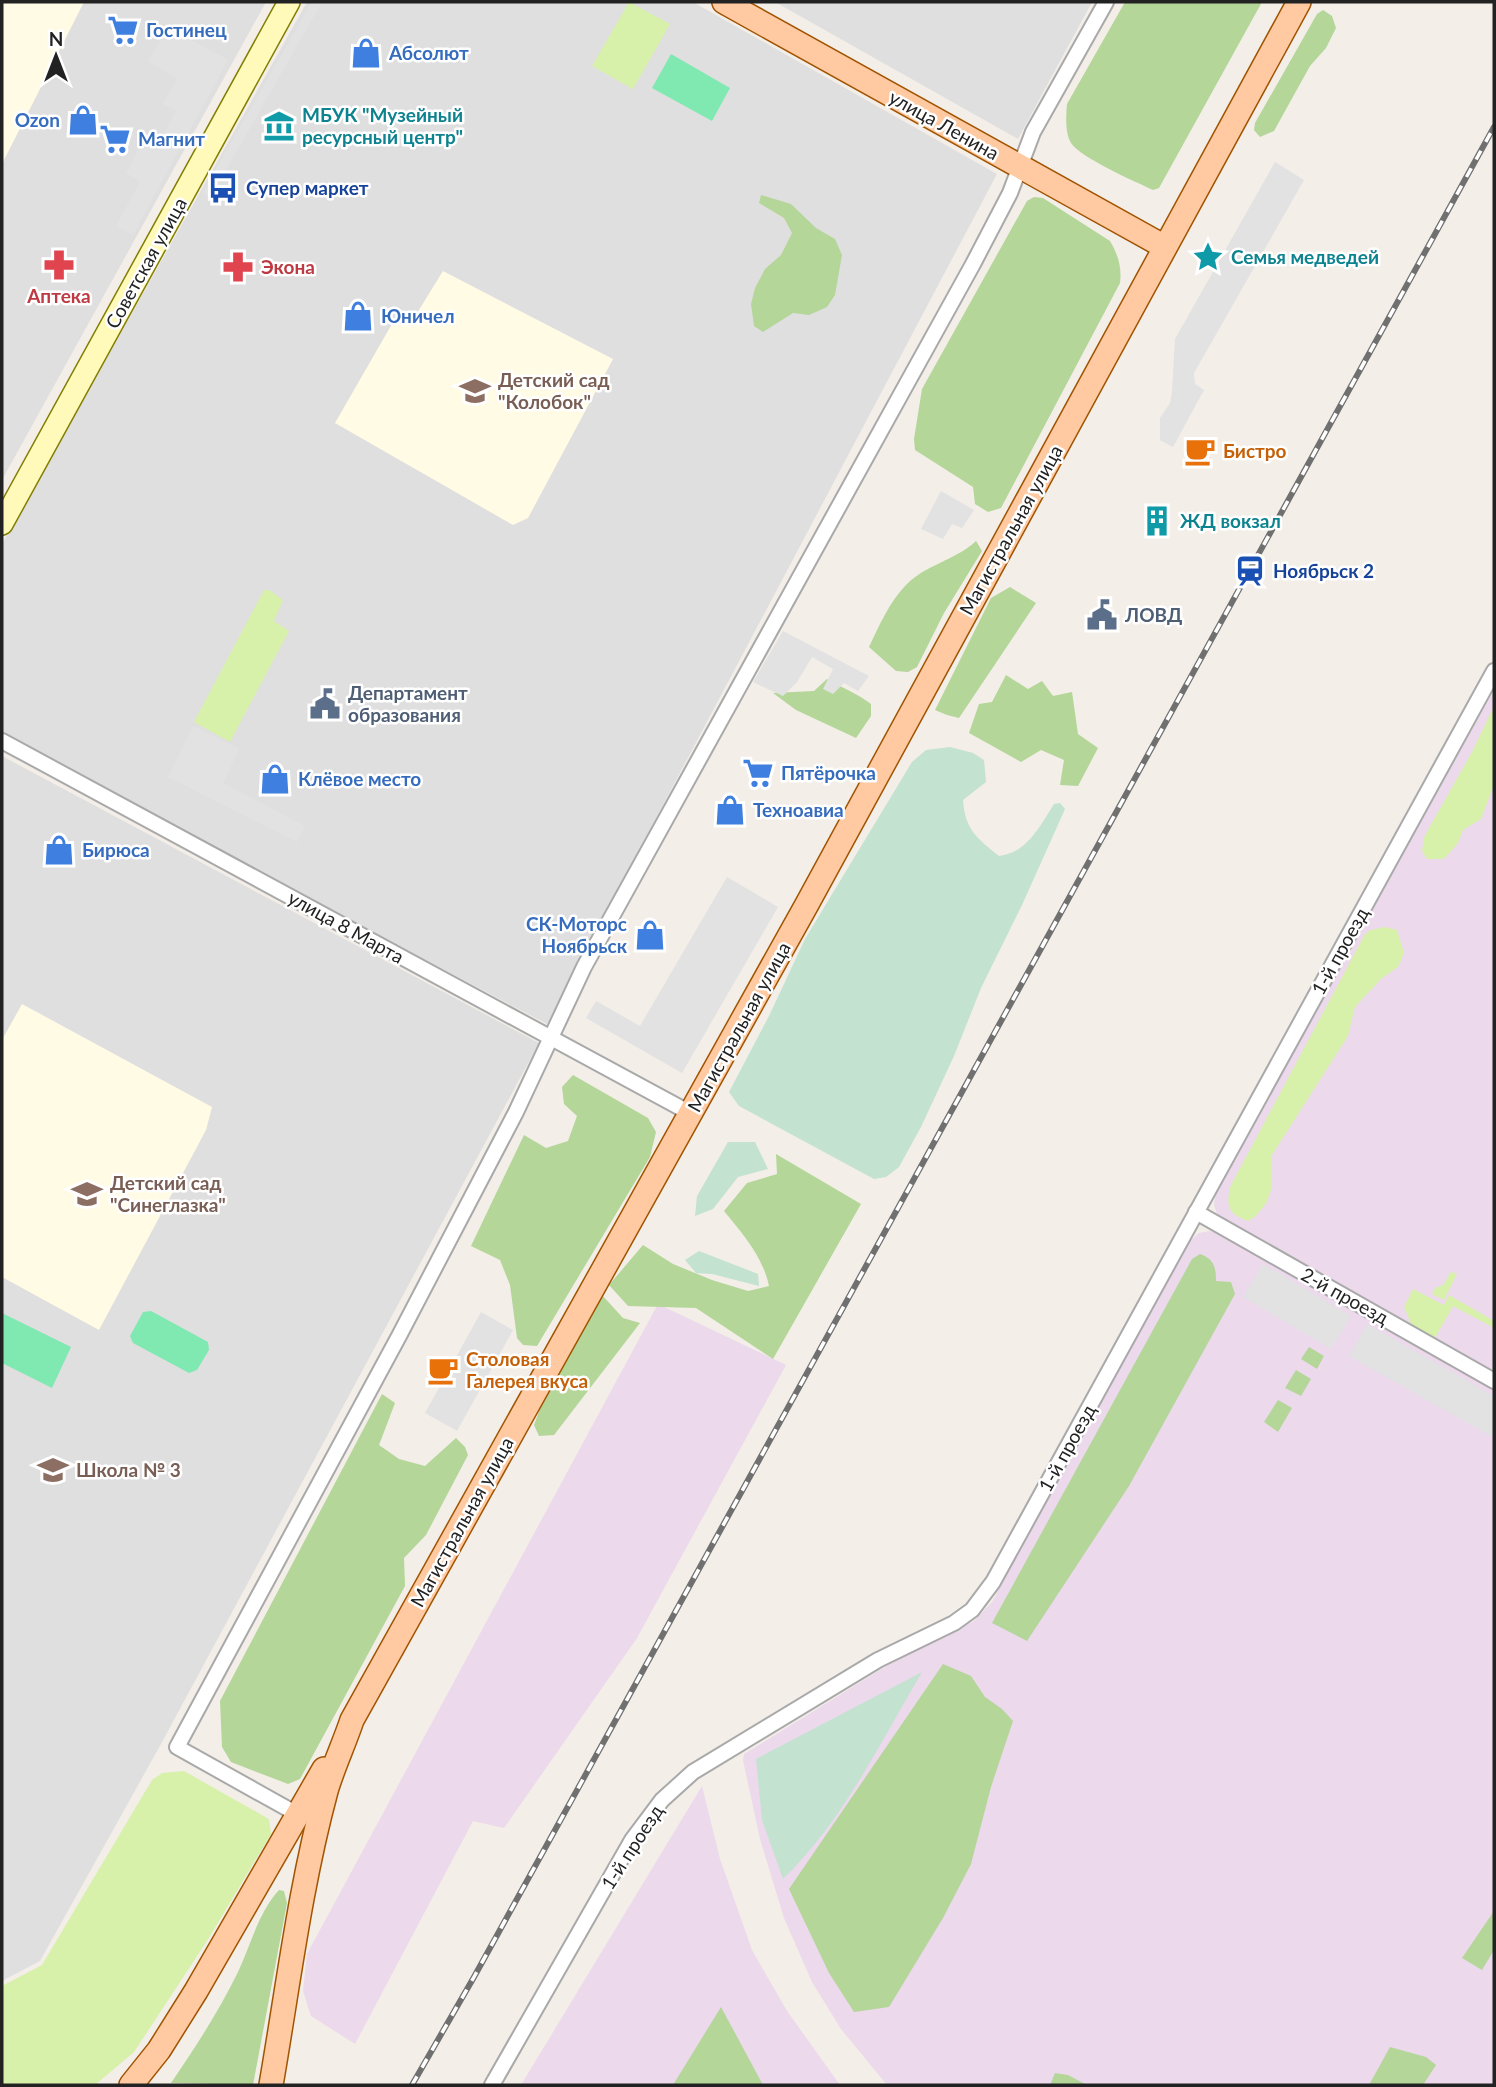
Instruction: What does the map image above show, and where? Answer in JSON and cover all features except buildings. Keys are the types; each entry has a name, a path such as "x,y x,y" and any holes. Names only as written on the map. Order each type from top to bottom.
{"main road":[{"name":"Советская улица","path":"2,524 289,2"},
{"name":"улица Ленина","path":"724,2 1165,247"},
{"name":"Магистральная улица","path":"271,2085 309,1865 327,1788 352,1720 813,895 1299,2"},
{"path":"131,2085 159,2050 196,1991 352,1720"}],"street":[{"path":"297,1814 177,1747 399,1336 551,1039 584,967 1005,203 1033,132 1106,2"},
{"name":"1-й проезд","path":"492,2085 632,1840 676,1786 705,1763 878,1660 954,1623 972,1611 993,1582 1494,671"},
{"name":"улица 8 Марта","path":"2,741 690,1114"},
{"name":"2-й проезд","path":"1196,1212 1494,1381"}],"shaded area":[{"path":"2,2 266,2 2,480"},
{"path":"2,2 84,2 3,162 2,161"},
{"path":"307,2 693,2 997,174 547,1024 2,736 2,544"},
{"path":"312,2 322,2 210,198 202,193"},
{"path":"775,2 1092,2 1018,139"},
{"path":"167,27 228,60 133,235 116,226 140,181 126,173 146,135 159,142 176,111 163,104 177,78 148,62"},
{"path":"1275,162 1304,180 1194,373 1195,384 1204,390 1173,447 1160,440 1160,418 1170,403 1175,339"},
{"name":"Детский сад \"Колобок\"","path":"443,271 613,359 528,518 513,525 335,423 400,310 414,318"},
{"path":"941,491 974,510 962,528 952,524 943,539 921,529"},
{"path":"783,631 869,676 858,691 844,683 833,694 823,689 833,669 812,657 797,682 783,696 753,682"},
{"path":"1494,690 1494,1375 1223,1221 1214,1205 1215,1195"},
{"path":"193,726 239,749 223,783 305,826 297,842 168,777"},
{"path":"2,756 539,1043 161,1744 40,1961 2,1981"},
{"path":"727,877 778,907 682,1073 586,1018 596,1001 640,1026"},
{"name":"Детский сад \"Синеглазка\"","path":"22,1004 212,1107 206,1130 99,1330 2,1277 2,1040"},
{"path":"1218,1232 1494,1386 1494,2085 887,2085 841,2029 812,1982 784,1918 760,1839 744,1754 885,1667 974,1621 992,1602 1191,1240 1199,1233"},
{"path":"1263,1264 1351,1316 1331,1349 1243,1297"},
{"path":"658,1304 786,1365 637,1638 504,1828 473,1821 355,2044 311,2016 303,1991 307,1954"},
{"path":"481,1312 513,1330 457,1431 425,1413"},
{"path":"1367,1324 1494,1396 1494,1438 1349,1356"},
{"path":"702,1786 720,1859 752,1950 787,2011 840,2085 521,2085"}],"green space":[{"path":"629,2 670,24 633,89 592,66"},
{"path":"1125,2 1262,2 1159,188 1153,190 1085,155 1071,143 1067,129 1067,104"},
{"path":"1323,10 1332,16 1336,28 1326,48 1310,66 1274,131 1260,137 1254,130 1255,123 1317,14"},
{"path":"671,54 730,88 712,121 652,88"},
{"path":"761,195 791,204 816,228 835,239 842,255 835,295 827,307 809,315 793,313 763,332 754,326 751,304 755,288 765,269 781,255 792,233 784,218 759,203"},
{"path":"1034,197 1043,198 1110,241 1119,261 1120,283 1001,508 988,512 975,504 973,487 915,450 914,439 922,389 1027,201"},
{"path":"976,541 982,551 944,613 917,667 908,672 896,671 869,647 890,606 900,591 914,578"},
{"path":"1010,587 1036,603 959,718 935,710 991,598"},
{"path":"264,590 269,590 283,600 274,621 289,631 230,742 194,722"},
{"path":"1006,675 1028,689 1042,681 1053,696 1072,692 1078,734 1098,748 1078,786 1060,785 1064,760 1041,750 1021,762 969,733 979,704 992,702"},
{"path":"827,679 871,704 871,716 856,738 796,710 773,693 814,691"},
{"path":"1494,706 1494,785 1481,819 1463,830 1458,843 1444,859 1427,859 1422,851 1424,837 1473,750"},
{"path":"950,747 973,753 984,760 986,782 963,800 964,810 969,826 984,844 999,856 1009,854 1025,844 1054,804 1060,803 1065,809 981,988 954,1056 921,1127 899,1167 886,1177 874,1179 739,1106 729,1092 805,939 912,762 926,750"},
{"path":"1385,927 1397,930 1404,953 1398,967 1381,979 1355,1007 1348,1036 1272,1155 1271,1190 1267,1202 1256,1216 1248,1221 1241,1218 1230,1209 1230,1187 1365,934"},
{"path":"573,1075 648,1118 656,1132 650,1157 537,1346 523,1345 517,1338 510,1285 500,1260 471,1246 524,1135 546,1148 568,1141 577,1116 564,1104 562,1087"},
{"path":"728,1142 755,1142 768,1169 738,1177 713,1209 695,1216 697,1196"},
{"path":"776,1154 861,1204 773,1359 696,1308 628,1306 609,1285 643,1245 673,1264 712,1280 748,1291 769,1286 757,1256 724,1211 747,1183 777,1174"},
{"path":"699,1251 758,1274 759,1286 712,1274 696,1273 685,1260"},
{"path":"1200,1254 1213,1264 1216,1281 1231,1282 1235,1294 1129,1486 1027,1641 992,1623 1192,1259"},
{"path":"1451,1272 1457,1274 1444,1300 1432,1294 1435,1288 1443,1285"},
{"path":"1413,1289 1444,1305 1449,1295 1494,1321 1494,1328 1453,1306 1435,1338 1411,1324 1404,1307"},
{"path":"601,1294 623,1318 640,1323 554,1435 539,1436 534,1425 546,1393"},
{"path":"151,1311 208,1342 209,1350 197,1370 189,1373 133,1343 130,1336 143,1312"},
{"path":"2,1313 71,1347 52,1388 2,1363"},
{"path":"1309,1347 1324,1356 1317,1369 1301,1359"},
{"path":"1296,1370 1311,1379 1301,1396 1285,1388"},
{"path":"382,1394 395,1403 379,1445 399,1459 425,1466 456,1438 465,1447 468,1455 426,1535 404,1558 405,1586 300,1779 288,1784 231,1762 222,1747 220,1701"},
{"path":"1278,1400 1292,1408 1278,1432 1264,1422"},
{"path":"943,1664 971,1676 985,1697 1013,1721 991,1787 971,1864 943,1918 889,2007 854,2012 829,1973 789,1889"},
{"path":"922,1672 842,1807 783,1879 762,1820 756,1759"},
{"path":"184,1771 269,1819 271,1834 207,1941 134,2052 95,2085 2,2085 2,1986 42,1965 152,1780 162,1773"},
{"path":"279,1890 284,1891 287,1903 253,2085 171,2083 223,2001 260,1919"},
{"path":"1494,1911 1494,1950 1482,1970 1462,1958"},
{"path":"721,2007 763,2085 673,2085"},
{"path":"1390,2047 1426,2057 1436,2065 1423,2085 1369,2085"},
{"path":"1055,2073 1068,2075 1087,2085 1050,2085"}],"railway":[{"path":"412,2085 1494,127"}],"place":[{"name":"Гостинец","path":"123,30"},
{"name":"Абсолют","path":"366,53"},
{"name":"Ozon","path":"83,120"},
{"name":"МБУК \"Музейный ресурсный центр\"","path":"279,126"},
{"name":"Магнит","path":"115,139"},
{"name":"Супер маркет","path":"223,188"},
{"name":"Семья медведей","path":"1208,257"},
{"name":"Аптека","path":"59,265"},
{"name":"Экона","path":"238,267"},
{"name":"Юничел","path":"358,316"},
{"name":"Детский сад \"Колобок\"","path":"475,391"},
{"name":"Бистро","path":"1200,451"},
{"name":"ЖД вокзал","path":"1157,521"},
{"name":"Ноябрьск 2","path":"1250,571"},
{"name":"ЛОВД","path":"1102,615"},
{"name":"Департамент образования","path":"325,704"},
{"name":"Пятёрочка","path":"758,773"},
{"name":"Клёвое место","path":"275,779"},
{"name":"Техноавиа","path":"730,810"},
{"name":"Бирюса","path":"59,850"},
{"name":"СК-Моторс Ноябрьск","path":"650,935"},
{"name":"Детский сад \"Синеглазка\"","path":"87,1194"},
{"name":"Столовая Галерея вкуса","path":"443,1370"},
{"name":"Школа № 3","path":"53,1470"}]}
